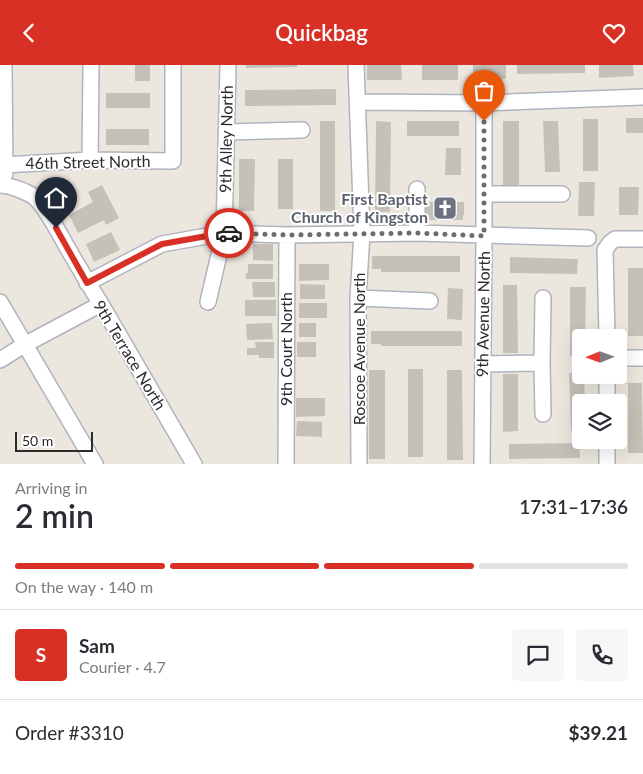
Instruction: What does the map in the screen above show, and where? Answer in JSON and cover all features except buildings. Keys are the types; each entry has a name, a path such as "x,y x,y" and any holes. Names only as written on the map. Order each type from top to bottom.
{"street":[{"name":"9th Terrace North","path":"4,65 3,185 33,196 43,207 194,464"},
{"path":"90,160 91,65"},
{"name":"46th Street North","path":"4,165 90,160 172,161 173,65"},
{"name":"9th Alley North","path":"208,302 224,233 228,65"},
{"name":"Roscoe Avenue North","path":"356,65 362,233 358,298 359,464"},
{"path":"358,102 484,103 643,97"},
{"name":"9th Avenue North","path":"482,464 484,103"},
{"path":"226,132 302,130"},
{"path":"417,189 417,233"},
{"path":"484,194 562,194"},
{"path":"87,283 162,244 224,233 287,235 417,233 588,238"},
{"name":"9th Court North","path":"286,464 287,235"},
{"path":"607,329 605,250 615,239 643,239"},
{"path":"543,297 543,414"},
{"path":"358,298 430,301"},
{"path":"0,302 94,464"},
{"path":"0,360 101,304"},
{"path":"628,358 643,358"},
{"path":"483,364 542,363"},
{"path":"607,449 607,464"}],"way so far":[{"path":"229,233 287,235 417,233 484,236 484,121"}],"place":[{"name":"First Baptist Church of Kingston","path":"445,208"}],"route":[{"path":"56,228 87,283 162,244 229,233"}]}
